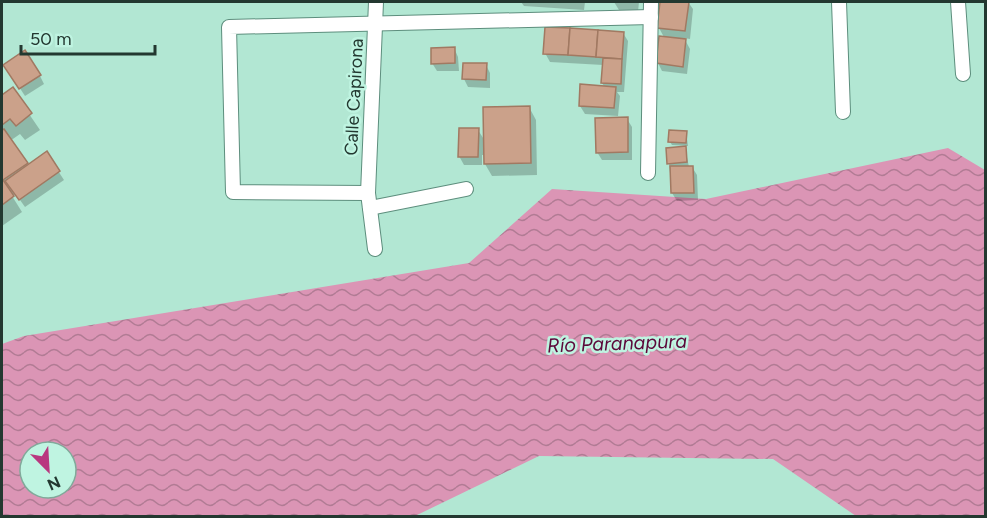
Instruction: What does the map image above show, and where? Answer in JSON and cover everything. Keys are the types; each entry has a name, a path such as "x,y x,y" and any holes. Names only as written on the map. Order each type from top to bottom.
{"street":[{"name":"Calle Capirona","path":"375,249 368,193 376,2"},
{"path":"648,172 651,2"},
{"path":"839,2 843,112"},
{"path":"958,2 963,74"},
{"path":"368,193 233,192 229,27 651,17"},
{"path":"370,208 466,189"}],"water":[{"name":"Río Paranapura","path":"948,148 985,170 985,516 856,516 773,459 539,456 415,516 2,516 2,344 24,336 469,263 552,189 706,199"}],"building":[{"path":"660,2 689,2 685,31 657,28"},
{"path":"545,27 570,28 568,55 543,54"},
{"path":"570,28 598,30 596,57 568,55"},
{"path":"598,30 624,32 622,59 596,57"},
{"path":"659,36 686,39 683,67 656,63"},
{"path":"455,47 455,63 431,64 431,48"},
{"path":"25,50 41,75 19,89 3,65"},
{"path":"603,58 622,59 621,84 601,83"},
{"path":"463,63 487,63 486,80 462,79"},
{"path":"580,84 616,87 614,108 579,106"},
{"path":"13,87 32,113 16,126 10,119 2,125 2,95"},
{"path":"530,106 531,163 484,164 483,107"},
{"path":"628,117 628,152 596,153 595,118"},
{"path":"459,128 479,128 478,157 458,157"},
{"path":"4,129 28,163 3,180 14,196 2,205 2,130"},
{"path":"669,130 687,131 686,143 668,142"},
{"path":"686,146 687,162 667,164 666,148"},
{"path":"47,151 60,171 19,200 5,181"},
{"path":"670,166 693,166 694,193 671,193"}]}
